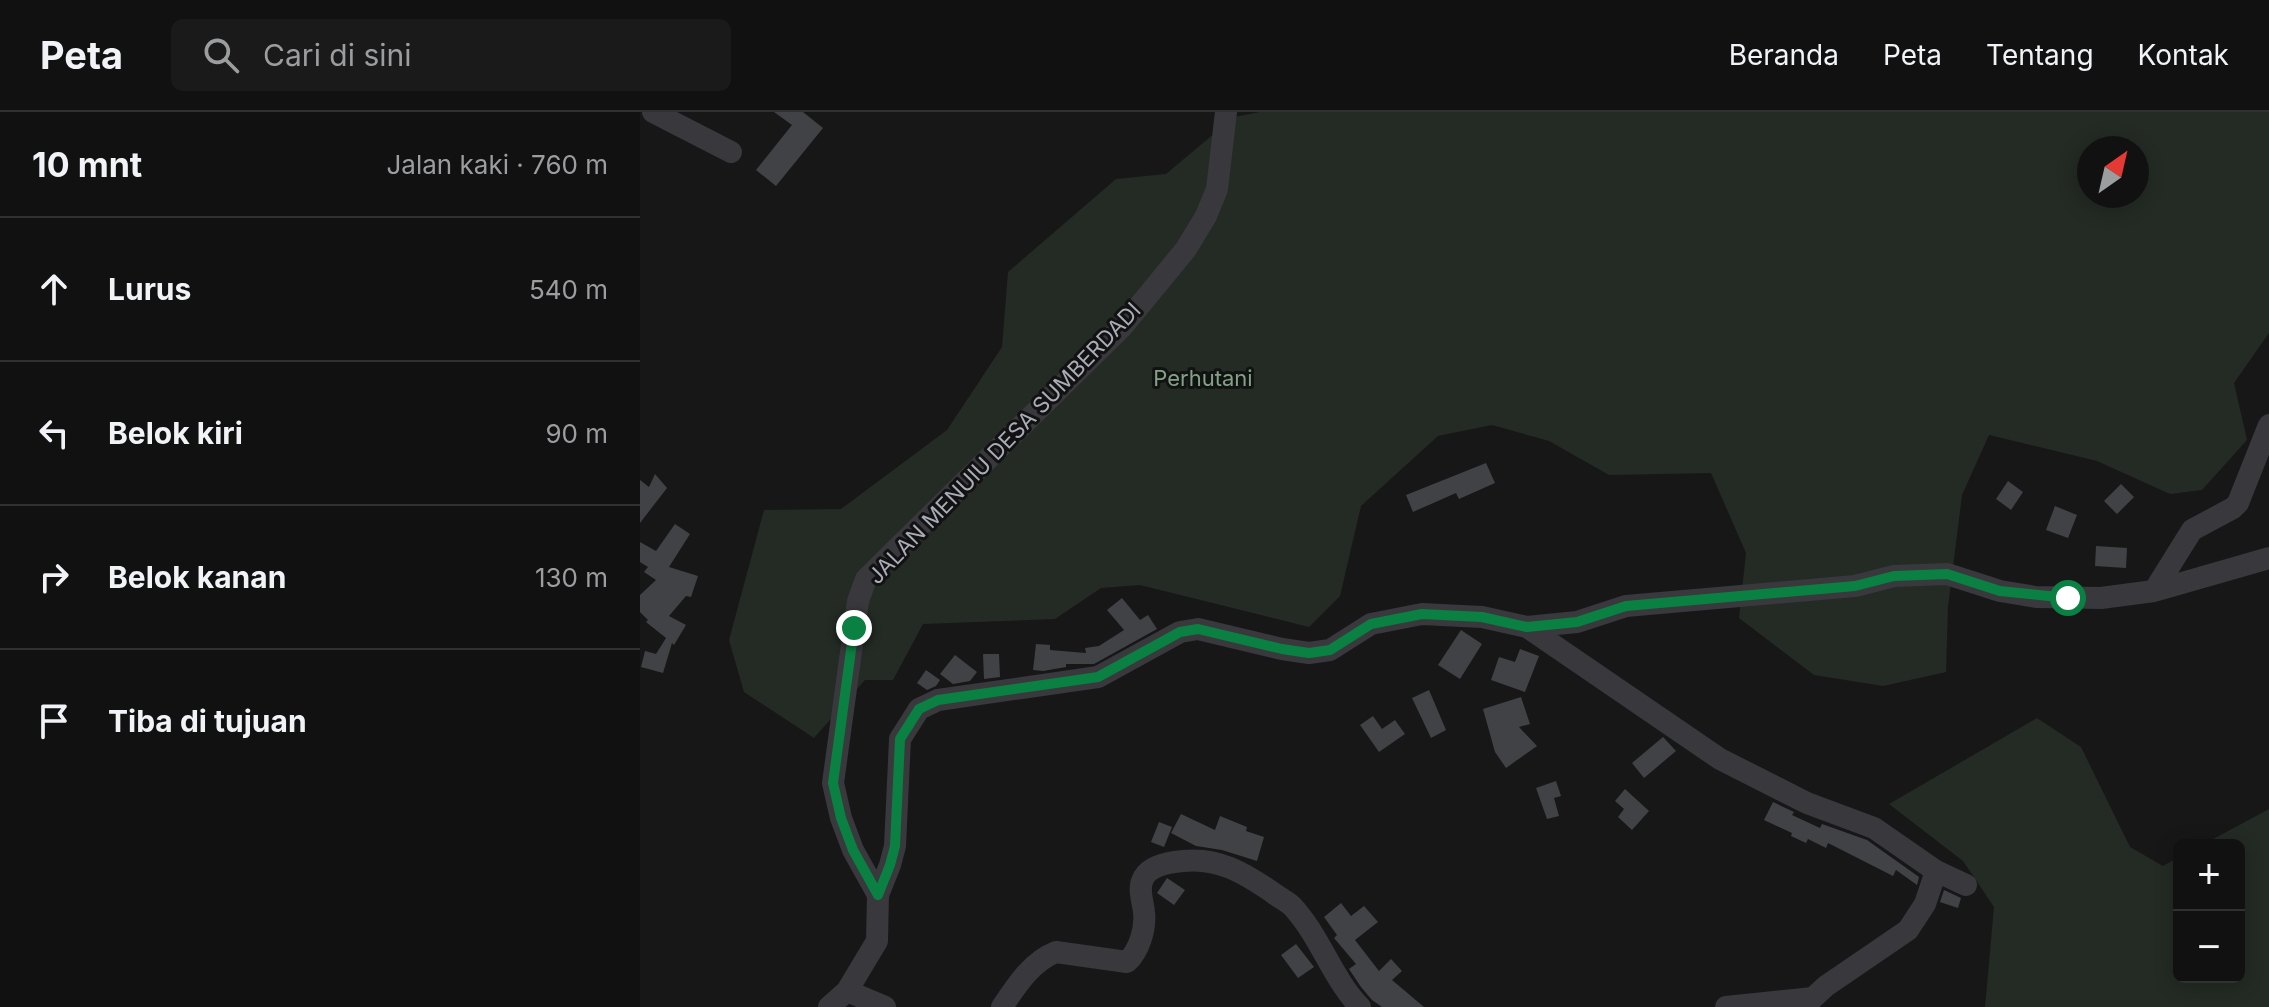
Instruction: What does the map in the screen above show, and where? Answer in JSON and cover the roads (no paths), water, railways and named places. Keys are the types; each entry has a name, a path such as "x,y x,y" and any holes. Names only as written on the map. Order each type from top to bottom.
{"street":[{"path":"653,112 731,152"},
{"name":"JALAN MENUIU DESA SUMBERDADI","path":"878,895 853,850 833,783 858,601 866,579 1122,327 1186,249 1206,216 1217,189 1226,112"},
{"path":"2154,591 2192,530 2238,503 2269,425"},
{"path":"829,1007 847,991 877,941 878,895 895,846 900,739 919,709 938,700 1098,677 1180,632 1198,629 1309,653 1330,650 1371,624 1422,614 1482,617 1527,627 1577,622 1626,606 1855,586 1894,576 1947,574 2000,591 2036,597 2101,598 2154,591 2269,558"},
{"path":"1527,627 1720,759 1807,803 1874,828 1936,871 1966,885"},
{"path":"1002,1007 1035,964 1056,952 1127,962 1135,955 1144,927 1140,894 1143,877 1152,869 1192,860 1239,869 1291,906 1346,992 1360,1007"},
{"path":"1726,1007 1813,998 1908,930 1925,904 1936,871"},
{"path":"847,991 885,1007"}],"park label":[{"name":"Perhutani","path":"1203,378"}]}
